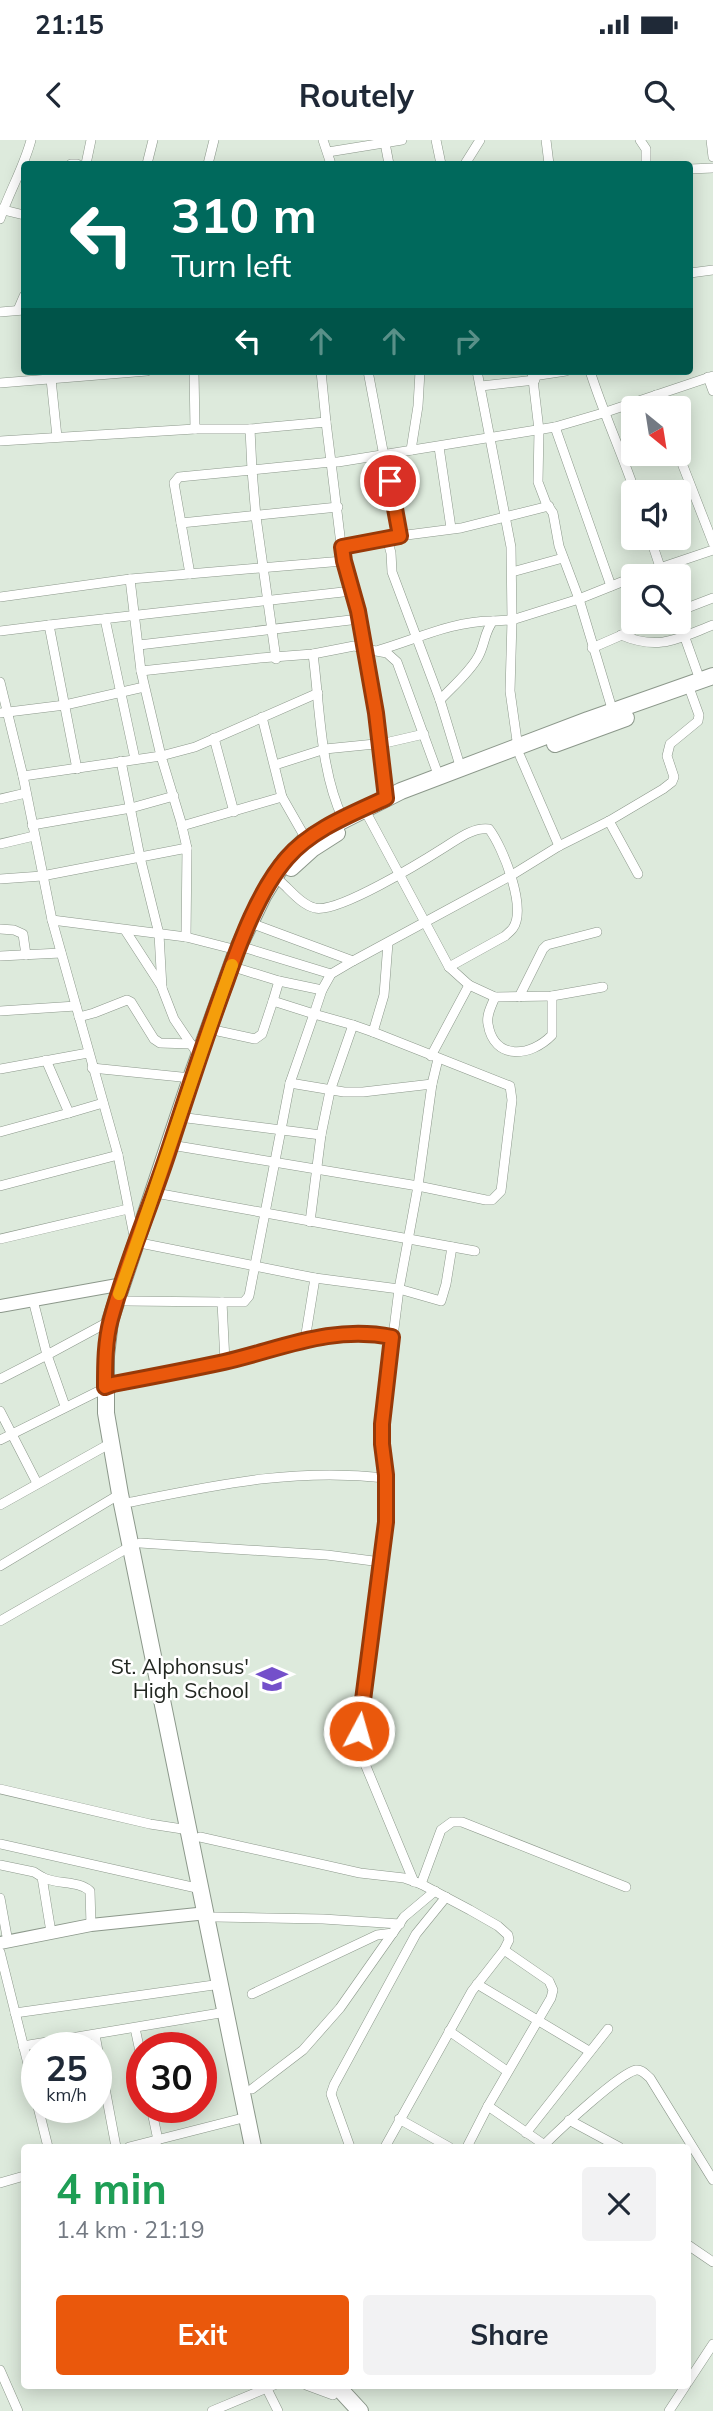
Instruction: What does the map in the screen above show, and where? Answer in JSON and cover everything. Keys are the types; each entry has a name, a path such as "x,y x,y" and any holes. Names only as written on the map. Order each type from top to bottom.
{"highway":[{"path":"264,2144 211,1915 136,1544 106,1413 115,1350 126,1301 140,1245 191,1078 195,1050 274,876 285,860 306,839 386,798 439,777 519,752 704,683"},
{"path":"126,1498 106,1356 110,1321 161,1194 240,969 242,949 281,882 292,867 312,849 368,816 613,712 704,683"},
{"path":"195,1834 201,1889 211,1915 226,2012 252,2144"},
{"path":"333,2389 347,2411"},
{"path":"333,2389 360,2411"}],"street":[{"path":"25,161 31,140"},
{"path":"87,161 91,140"},
{"path":"148,161 153,140"},
{"path":"209,161 214,140"},
{"path":"323,140 330,161"},
{"path":"328,152 402,140"},
{"path":"436,140 440,161"},
{"path":"467,161 480,140"},
{"path":"545,140 548,161"},
{"path":"640,140 646,149 646,161"},
{"path":"711,140 713,157"},
{"path":"386,143 389,161"},
{"path":"693,169 713,168"},
{"path":"21,169 1,212 21,215"},
{"path":"693,273 713,270"},
{"path":"0,312 21,310"},
{"path":"0,383 86,375"},
{"path":"194,375 195,429"},
{"path":"321,375 344,561 365,649 386,798"},
{"path":"369,375 400,536"},
{"path":"411,450 420,375"},
{"path":"478,375 507,518 512,572 509,691 519,752 559,846"},
{"path":"591,375 631,480"},
{"path":"481,386 534,376 538,482 549,506 613,712"},
{"path":"190,574 173,487 179,477 331,462 555,427 710,377 713,391"},
{"path":"51,379 57,437"},
{"path":"0,441 195,429 250,429 326,422"},
{"path":"555,427 611,586"},
{"path":"250,429 256,517 276,659"},
{"path":"439,447 452,528"},
{"path":"683,466 713,543"},
{"path":"342,547 507,518 549,506"},
{"path":"181,523 338,507"},
{"path":"387,538 392,572 418,636 461,769"},
{"path":"678,564 713,550"},
{"path":"512,572 563,558"},
{"path":"0,597 130,579 344,561"},
{"path":"130,579 144,687 187,848 186,937"},
{"path":"377,651 472,621 512,620 621,582"},
{"path":"0,631 352,591"},
{"path":"691,606 713,598"},
{"path":"105,619 135,759"},
{"path":"139,645 359,619"},
{"path":"440,700 480,655 488,627 493,621"},
{"path":"49,625 78,769"},
{"path":"592,648 621,635 645,644 657,644 713,625"},
{"path":"126,1301 247,1300 266,1215 290,1083 322,990 331,974 512,875 559,846 609,821 672,782 674,777 667,749 698,721 704,683 685,636"},
{"path":"141,671 260,658 276,659 354,646 387,653 397,663 439,777"},
{"path":"313,654 333,796 343,819"},
{"path":"0,682 3,712 23,776 52,920 118,1155 128,1209 140,1245 255,1268 399,1289 441,1301 452,1247"},
{"path":"3,712 65,705 144,687"},
{"path":"23,776 161,756 195,747 318,693"},
{"path":"262,717 282,797 306,839"},
{"path":"275,765 325,749 379,743 424,734"},
{"path":"214,738 234,812"},
{"path":"121,761 159,934 162,988"},
{"path":"0,799 26,793"},
{"path":"32,825 131,808 174,796"},
{"path":"182,827 282,797"},
{"path":"368,816 449,967 469,985 495,997 552,996 603,987"},
{"path":"609,821 639,874"},
{"path":"281,882 307,905 323,909 335,906 399,874 473,831 485,828 492,833 512,875 517,919 513,929 505,936 449,967"},
{"path":"0,844 34,836"},
{"path":"0,878 42,876 187,848"},
{"path":"52,920 186,937 242,949 331,974"},
{"path":"257,925 353,961"},
{"path":"0,929 15,930 23,934 26,955"},
{"path":"125,930 162,988 174,1019 195,1050"},
{"path":"519,996 547,945 597,932"},
{"path":"373,1032 384,995 388,943"},
{"path":"0,956 61,953"},
{"path":"240,969 322,990"},
{"path":"218,1031 256,1040 262,1034 279,981"},
{"path":"418,1883 365,1764 359,1731 386,1522 382,1424 399,1289 418,1186 435,1058 469,985"},
{"path":"495,997 487,1021 490,1030 500,1045 512,1053 519,1053 538,1046 552,1035 552,996"},
{"path":"79,1017 127,1000 131,1002 153,1039 195,1050"},
{"path":"177,1146 317,1168 486,1200 497,1197 501,1191 512,1090 510,1086 373,1032 273,1001"},
{"path":"0,1011 76,1006"},
{"path":"310,1222 321,1135 330,1091 353,1025"},
{"path":"0,1069 88,1053"},
{"path":"46,1060 69,1114"},
{"path":"92,1068 191,1078"},
{"path":"290,1083 330,1091 363,1092 432,1084"},
{"path":"0,1132 103,1103"},
{"path":"187,1118 321,1135"},
{"path":"0,1186 118,1155"},
{"path":"161,1194 475,1251"},
{"path":"0,1239 128,1209"},
{"path":"304,1340 315,1278"},
{"path":"0,1306 123,1284"},
{"path":"33,1300 47,1354 65,1406"},
{"path":"222,1302 225,1362"},
{"path":"0,1379 110,1321"},
{"path":"0,1440 109,1386 225,1362 304,1340 366,1332 392,1337"},
{"path":"0,1411 37,1483"},
{"path":"0,1505 111,1443"},
{"path":"0,1566 126,1498 297,1474 386,1478"},
{"path":"0,1621 136,1544 327,1555 382,1562"},
{"path":"0,1789 360,1873 404,1878 435,1891 504,1930 509,1940 477,1984 386,2144"},
{"path":"418,1883 441,1830 452,1822 462,1822 626,1887"},
{"path":"0,1844 201,1889"},
{"path":"0,1865 34,1872 49,1881 85,1887 90,1891 91,1925"},
{"path":"42,1877 51,1932"},
{"path":"252,2089 303,2050 340,2008 404,1917 435,1891"},
{"path":"348,2144 331,2094 334,2085 416,1934 446,1897"},
{"path":"0,1898 3,1946 21,2038"},
{"path":"3,1946 51,1932 91,1925 211,1915 400,1924"},
{"path":"252,1994 377,1936 393,1933"},
{"path":"469,2144 551,1998 552,1986 549,1980 503,1950"},
{"path":"15,2012 221,1984"},
{"path":"477,1984 589,2051"},
{"path":"112,2032 226,2012"},
{"path":"135,2028 136,2032"},
{"path":"526,2133 608,2029"},
{"path":"449,2031 508,2071"},
{"path":"548,2144 569,2120 629,2074 636,2070 642,2071 650,2078 713,2179"},
{"path":"488,2106 543,2144"},
{"path":"141,2144 247,2117"},
{"path":"399,2119 444,2144"},
{"path":"569,2120 613,2144"},
{"path":"42,2123 47,2144"},
{"path":"112,2123 115,2144"},
{"path":"154,2123 158,2140"},
{"path":"0,2183 21,2177"},
{"path":"691,2247 713,2262"},
{"path":"691,2378 713,2344"},
{"path":"0,2370 18,2411"},
{"path":"212,2411 226,2408 264,2389"},
{"path":"271,2389 278,2411"},
{"path":"668,2411 683,2389"}],"slow traffic":[{"path":"119,1294 232,965"}],"place":[{"name":"St. Alphonsus' High School","path":"272,1679"}],"route":[{"path":"359,1731 386,1522 382,1424 392,1337 366,1332 304,1340 225,1362 105,1387 110,1321 191,1078 250,921 274,876 285,860 306,839 386,798 376,713 358,611 342,547 400,536 390,481"}]}
